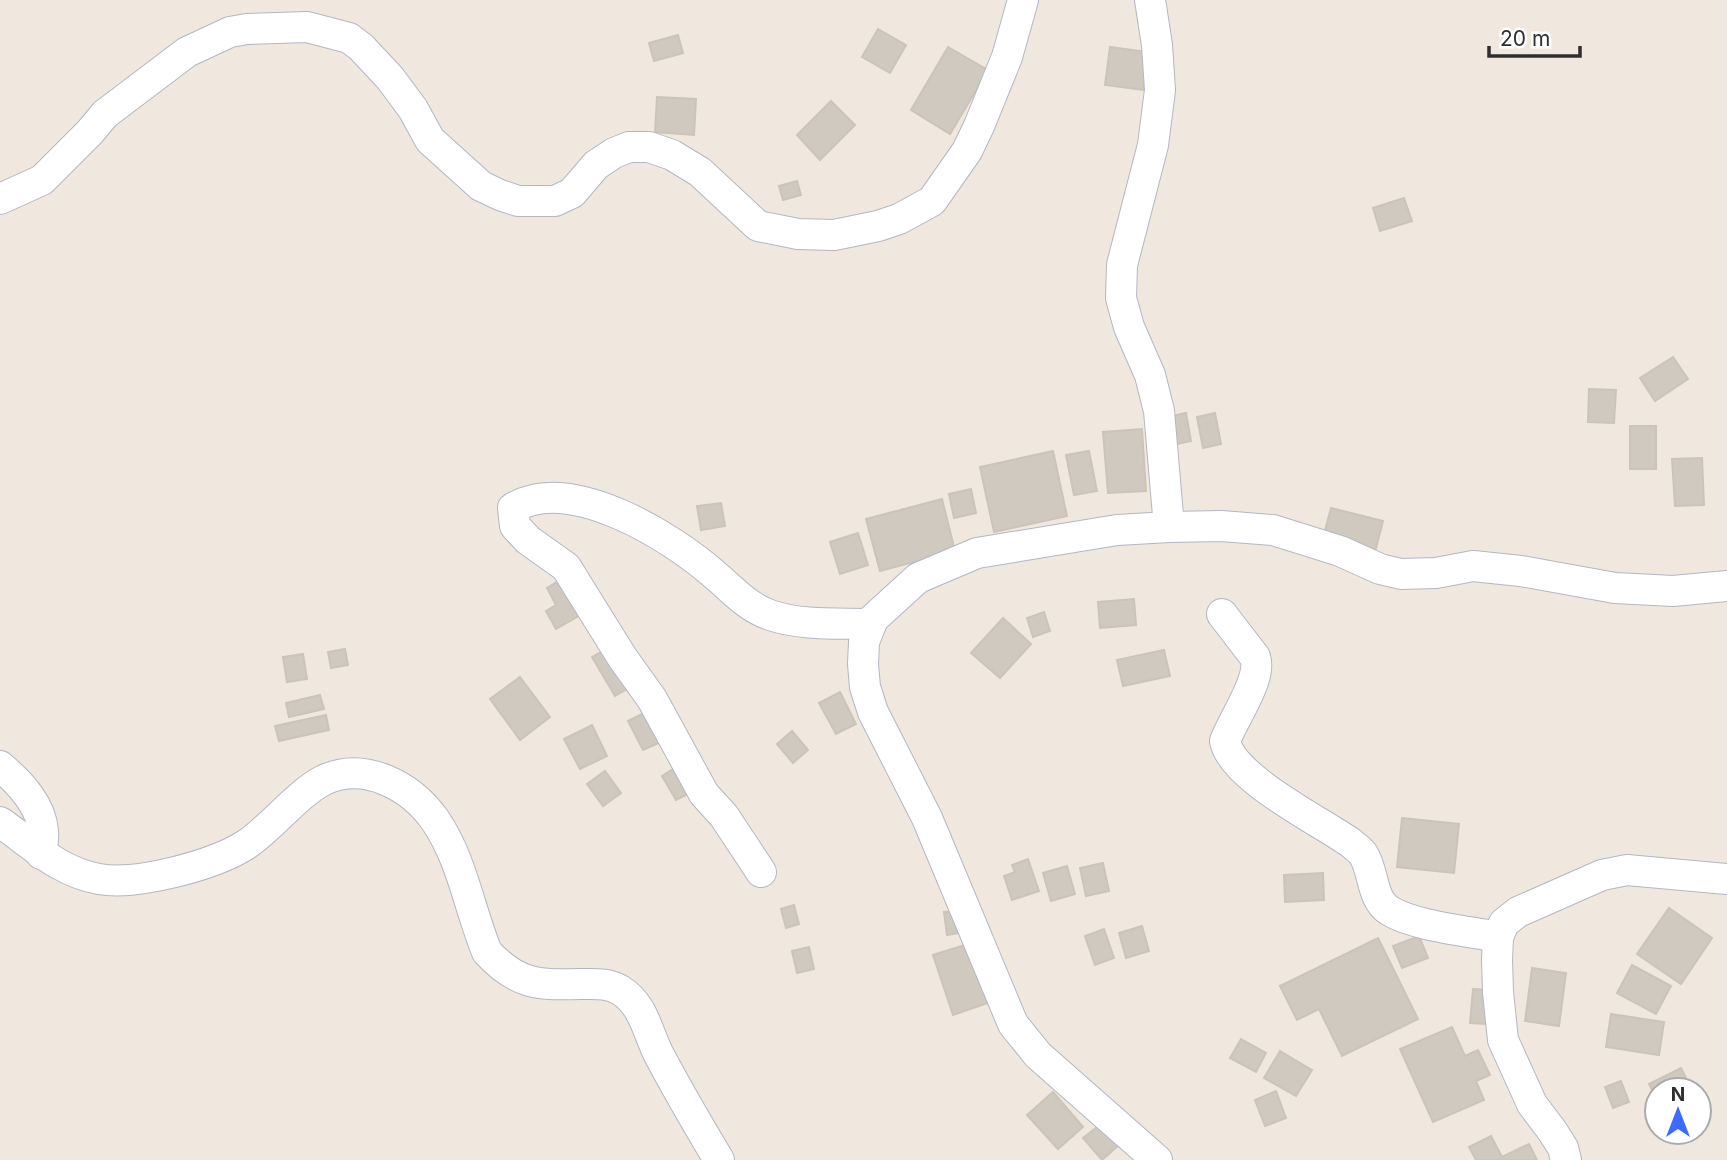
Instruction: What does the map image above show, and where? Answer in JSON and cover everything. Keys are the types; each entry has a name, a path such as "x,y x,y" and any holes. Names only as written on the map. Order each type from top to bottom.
{"street":[{"path":"0,199 42,180 90,132 104,114 187,52 230,32 307,27 349,38 361,47 390,78 430,141 481,186 500,195 518,201 555,201 572,192 596,165 614,153 629,147 649,147 672,155 700,172 758,226 798,234 834,234 878,226 899,219 932,201 967,150 1007,57 1023,0"},
{"path":"1150,0 1160,90 1153,145 1122,265 1121,298 1129,327 1150,375 1159,411 1168,527"},
{"path":"761,872 724,816 704,794 652,699 622,657 566,567 528,540 515,526 513,508 524,501 555,499 590,503 624,516 668,539 715,575 739,599 769,615 797,621 871,624"},
{"path":"1157,1160 1038,1055 1013,1024 927,818 873,712 865,687 863,664 864,642 873,619 918,578 978,553 1116,530 1168,527 1221,526 1273,530 1401,574 1436,573 1473,566 1521,571 1615,588 1673,591 1727,586"},
{"path":"1222,614 1258,664 1254,681 1225,741 1231,759 1260,785 1338,834 1363,854 1386,909 1404,918 1498,937"},
{"path":"0,766 18,782 34,803 43,830 41,854"},
{"path":"0,822 41,854 71,872 101,880 131,881 204,863 246,844 323,781 342,775 368,774 395,783 433,817 449,843 487,952 499,965 519,979 543,985 601,983 618,989 631,998 719,1160"},
{"path":"1566,1160 1558,1140 1532,1104 1503,1040 1498,992 1498,937 1504,923 1518,912 1602,875 1627,870 1727,879"}],"building":[{"path":"878,29 906,45 890,73 862,57"},
{"path":"678,35 683,53 654,61 649,43"},
{"path":"948,47 988,70 950,134 911,110"},
{"path":"1110,47 1148,52 1143,90 1105,85"},
{"path":"657,97 696,99 694,135 655,132"},
{"path":"831,101 855,125 820,160 797,135"},
{"path":"797,181 801,195 783,200 779,186"},
{"path":"1404,198 1412,221 1380,231 1373,208"},
{"path":"1673,357 1688,379 1655,401 1640,378"},
{"path":"1589,389 1616,390 1614,423 1588,422"},
{"path":"1186,413 1191,441 1177,444 1172,416"},
{"path":"1215,413 1221,444 1203,448 1197,417"},
{"path":"1630,426 1656,426 1656,469 1630,469"},
{"path":"1142,429 1146,491 1108,493 1103,432"},
{"path":"1053,451 1067,516 994,532 980,467"},
{"path":"1089,451 1097,491 1074,495 1066,455"},
{"path":"1702,458 1704,505 1675,506 1672,459"},
{"path":"971,489 976,513 954,518 949,494"},
{"path":"942,499 955,551 880,571 866,519"},
{"path":"721,503 725,526 701,530 697,506"},
{"path":"1331,508 1383,521 1375,552 1323,538"},
{"path":"858,533 868,565 840,574 830,542"},
{"path":"564,578 584,613 556,629 546,611 556,605 547,588"},
{"path":"1134,599 1136,625 1100,628 1098,602"},
{"path":"1044,612 1050,631 1033,637 1027,618"},
{"path":"1003,618 1031,644 1000,678 971,653"},
{"path":"608,648 631,687 615,696 592,657"},
{"path":"345,649 348,665 331,668 328,652"},
{"path":"1164,650 1170,676 1123,686 1117,660"},
{"path":"303,654 307,679 287,682 283,657"},
{"path":"520,677 550,717 520,740 490,699"},
{"path":"840,692 856,724 836,734 819,703"},
{"path":"320,695 324,709 289,717 286,703"},
{"path":"648,711 663,741 643,750 628,721"},
{"path":"326,715 329,730 279,741 275,726"},
{"path":"592,725 607,756 580,769 564,739"},
{"path":"792,731 808,750 793,763 777,744"},
{"path":"675,768 690,793 676,800 662,776"},
{"path":"605,771 621,793 603,806 587,784"},
{"path":"1402,818 1459,824 1454,873 1397,867"},
{"path":"1028,859 1039,891 1012,900 1004,876 1015,872 1012,865"},
{"path":"1103,863 1109,891 1086,896 1080,868"},
{"path":"1067,866 1075,894 1051,901 1043,873"},
{"path":"1323,873 1324,900 1285,902 1284,875"},
{"path":"794,905 799,924 786,928 781,909"},
{"path":"1669,908 1712,938 1681,984 1637,954"},
{"path":"956,911 959,933 947,935 944,912"},
{"path":"1142,926 1149,951 1126,958 1119,933"},
{"path":"1104,929 1114,958 1095,965 1085,936"},
{"path":"1419,936 1428,958 1402,968 1393,946"},
{"path":"1378,938 1418,1019 1342,1056 1319,1009 1297,1020 1280,986"},
{"path":"968,944 988,1003 953,1015 933,955"},
{"path":"809,947 814,969 797,973 792,951"},
{"path":"1632,965 1671,986 1656,1014 1617,993"},
{"path":"1532,968 1566,973 1559,1026 1525,1021"},
{"path":"1473,989 1489,990 1486,1024 1470,1023"},
{"path":"1611,1014 1664,1022 1659,1055 1606,1047"},
{"path":"1452,1027 1465,1056 1478,1050 1490,1075 1476,1081 1484,1100 1433,1122 1400,1049"},
{"path":"1241,1039 1266,1053 1256,1072 1230,1058"},
{"path":"1280,1051 1312,1070 1296,1096 1264,1078"},
{"path":"1681,1068 1685,1076 1665,1076"},
{"path":"1621,1081 1629,1102 1613,1108 1605,1087"},
{"path":"1276,1091 1286,1118 1265,1126 1255,1100"},
{"path":"1053,1092 1083,1127 1058,1149 1027,1115"},
{"path":"1101,1124 1119,1145 1102,1160 1083,1138"},
{"path":"1491,1136 1502,1157 1529,1144 1537,1160 1476,1160 1469,1147"}]}
